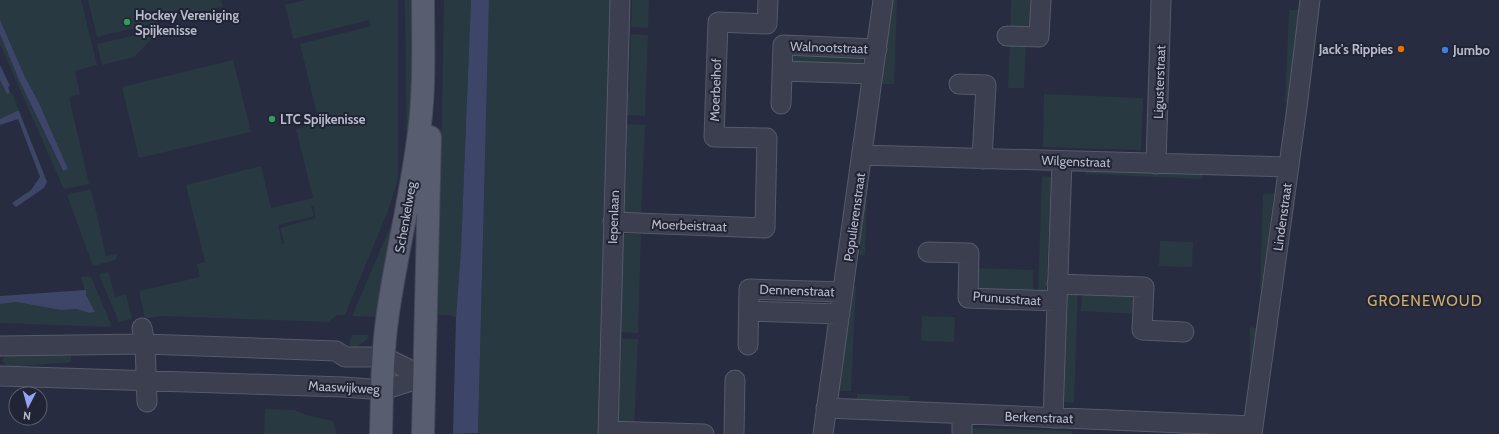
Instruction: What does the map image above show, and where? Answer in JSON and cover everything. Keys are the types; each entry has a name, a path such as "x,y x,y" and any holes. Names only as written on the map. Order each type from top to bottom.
{"main road":[{"name":"Schenkelweg","path":"381,434 384,357 388,313 408,205 420,124 423,70 423,0"},
{"name":"Schenkelweg","path":"423,434 434,0"}],"street":[{"name":"Iepenlaan","path":"608,433 620,0"},
{"name":"Moerbeihof","path":"765,228 767,138 714,137 718,22 767,24 768,0"},
{"name":"Populierenstraat","path":"823,434 883,0"},
{"path":"1007,36 1039,37 1041,0"},
{"name":"Ligusterstraat","path":"1156,164 1161,0"},
{"name":"Lindenstraat","path":"1253,430 1289,168 1310,0"},
{"name":"Walnootstraat","path":"781,104 783,45 876,49"},
{"name":"Walnootstraat","path":"782,71 873,74"},
{"path":"959,84 986,85 982,159"},
{"name":"Wilgenstraat","path":"862,155 1289,168"},
{"name":"Prunusstraat","path":"1053,418 1062,161"},
{"name":"Moerbeistraat","path":"613,222 765,228"},
{"name":"Prunusstraat","path":"928,252 969,253 968,298 1144,287 1142,330 1184,332"},
{"name":"Dennenstraat","path":"748,346 749,289 843,292"},
{"name":"Dennenstraat","path":"749,311 840,314"},
{"path":"143,336 147,381 147,402"},
{"path":"0,346 143,336 328,350 336,351 345,357 384,357 424,377"},
{"name":"Maaswijkweg","path":"0,376 344,387 383,390 424,377"},
{"path":"734,434 735,380"},
{"name":"Berkenstraat","path":"826,408 1053,418 1253,430"},
{"path":"962,414 962,434"},
{"path":"608,433 704,434"}],"shaded area":[{"path":"0,0 81,0 97,65 75,71 80,94 69,97 89,184 65,189 63,187 0,44 0,34 19,80 62,171 68,169 0,20"},
{"name":"Hockey Vereniging Spijkenisse","path":"88,0 221,0 223,7 97,37"},
{"path":"306,0 398,0 398,179 388,211 345,315 337,315 328,322 162,316 145,319 139,291 200,277 197,264 205,262 186,185 261,166 271,208 313,198 296,129 319,123 300,44 371,26 369,20 293,39 285,5","holes":["311,206 313,206 316,218 280,228 284,243 282,244 278,225 314,216"]},
{"path":"405,0 419,0 420,91 414,148 406,191 386,258 376,317 352,316 399,206 405,182 407,166"},
{"path":"444,0 471,0 461,249 456,318 450,315 438,315"},
{"path":"489,0 615,0 600,434 478,434"},
{"path":"632,0 649,0 648,28 631,27"},
{"path":"892,0 897,0 894,84 880,84"},
{"path":"1011,0 1038,0 1037,35 1010,34"},
{"path":"1289,10 1300,10 1287,102 1285,103"},
{"path":"161,29 134,57 102,65 97,44"},
{"path":"631,34 648,35 645,116 623,115 624,92 629,92"},
{"path":"1010,40 1026,41 1024,88 1008,88"},
{"path":"788,49 863,53 860,72 787,70"},
{"path":"233,60 251,132 139,158 122,87"},
{"path":"0,80 7,94 12,92 19,111 0,119"},
{"path":"1044,94 1143,98 1141,150 1043,147"},
{"path":"623,124 645,125 641,216 624,215 627,147 622,146"},
{"path":"1086,170 1203,174 1202,179 1086,174"},
{"path":"1042,176 1051,177 1046,295 1038,295"},
{"path":"91,189 106,256 117,254 115,260 93,266 67,195"},
{"path":"1274,193 1261,291 1263,194"},
{"path":"865,199 867,200 865,255 857,255"},
{"path":"624,234 641,234 638,333 621,332"},
{"path":"1160,241 1193,242 1192,267 1159,266"},
{"path":"974,268 1033,270 1033,294 979,292 973,285"},
{"path":"107,272 109,273 115,297 126,294 132,319 119,322 99,275"},
{"path":"81,277 91,277 92,279 111,324 110,327 0,323 0,304 16,302 61,310 77,309 89,313 95,312 86,295"},
{"path":"854,285 856,285 851,391 839,391"},
{"path":"1068,288 1078,288 1074,403 1064,402"},
{"path":"1082,288 1135,291 1141,314 1081,311"},
{"path":"922,316 955,317 954,342 921,341"},
{"path":"1250,327 1256,328 1250,378"},
{"path":"352,335 369,336 361,344 350,349"},
{"path":"622,339 638,339 634,429 618,428"},
{"path":"9,354 71,356 71,362 9,367 6,366 2,360"},
{"path":"857,394 909,396 909,401 857,399"},
{"path":"265,409 294,410 310,416 333,421 337,434 264,434"},
{"path":"973,428 1072,431 1072,434 973,434"}],"water":[{"path":"471,0 489,0 478,433 453,434 456,318 461,249"},
{"path":"0,20 68,169 63,171 19,80 0,34"},
{"path":"0,65 10,86 8,87 10,93 7,94 0,80"},
{"path":"19,111 47,182 44,188 16,207 12,203 31,190 40,177 18,119 0,125 0,119"},
{"path":"86,290 86,295 95,312 89,313 77,309 61,310 16,302 0,304 0,296"}],"place":[{"name":"Hockey Vereniging Spijkenisse","path":"127,22"},
{"name":"Jack's Rippies","path":"1401,49"},
{"name":"Jumbo","path":"1445,50"},
{"name":"LTC Spijkenisse","path":"272,119"}],"district":[{"name":"GROENEWOUD","path":"1425,301"}]}
